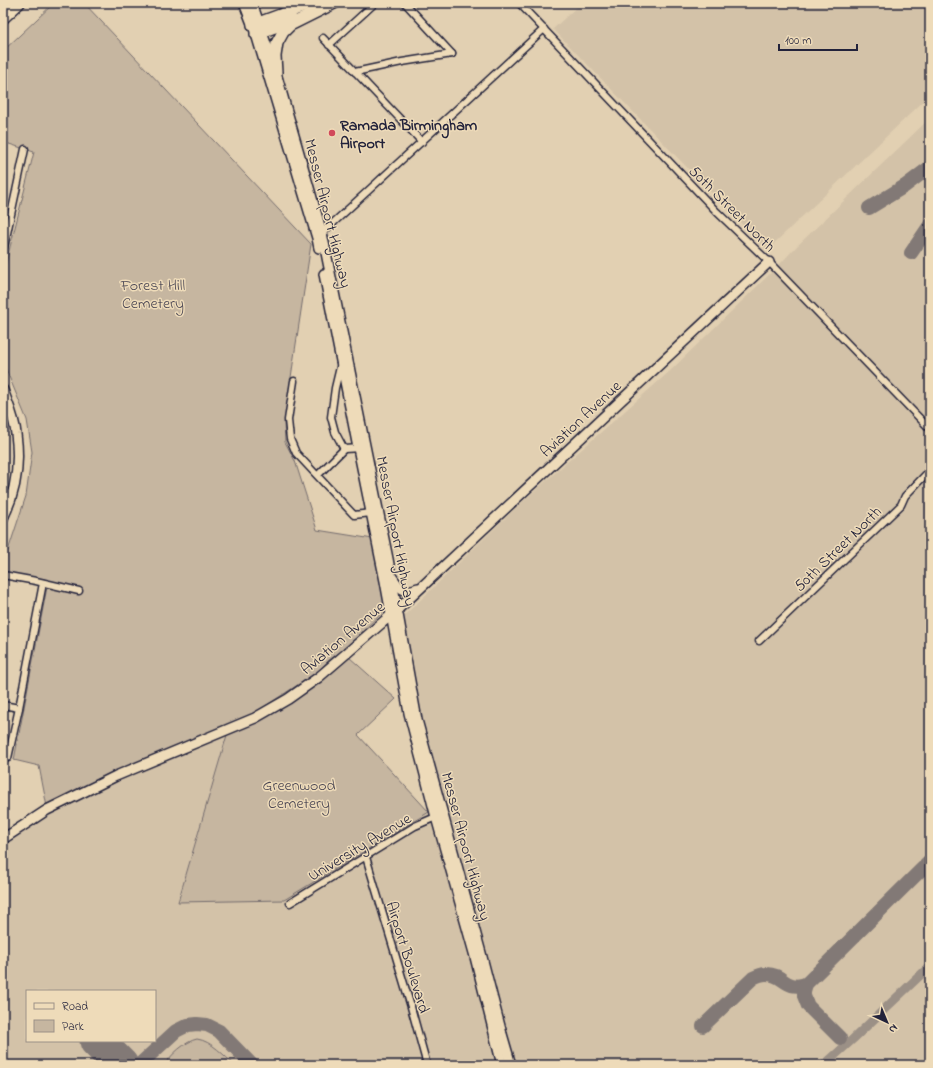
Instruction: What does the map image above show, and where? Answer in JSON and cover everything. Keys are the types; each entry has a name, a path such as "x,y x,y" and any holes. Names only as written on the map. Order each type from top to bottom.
{"highway":[{"path":"3,18 19,3"},
{"path":"258,28 314,3"},
{"path":"258,28 334,3"},
{"path":"276,73 275,56 277,43 283,32 290,25 334,3"}],"main road":[{"name":"Messer Airport Highway","path":"244,3 258,28 276,73 320,236 385,581 394,612 417,720 440,816 502,1065"},
{"name":"Messer Airport Highway","path":"252,3 258,28 320,236 341,363 391,575 394,612 393,628 410,713 481,953 511,1065"},
{"name":"Aviation Avenue","path":"3,839 47,810 102,782 255,718 288,699 319,678 426,583 769,262"},
{"path":"3,390 11,410 16,433 18,459 14,486 3,518"},
{"path":"391,575 403,590 408,591 417,589 426,583"},
{"path":"376,628 382,625 393,628"}],"street":[{"path":"329,45 375,3"},
{"path":"355,72 402,62 452,54 405,3"},
{"name":"50th Street North","path":"519,3 717,212 769,262 930,429"},
{"path":"320,236 544,29"},
{"path":"323,38 422,142"},
{"path":"3,250 25,149"},
{"path":"341,363 335,388 331,417 335,432 344,450"},
{"path":"294,381 288,420 290,439 296,453 354,515 371,513"},
{"path":"318,475 344,450 361,448"},
{"name":"50th Street North","path":"759,641 901,505 905,496 930,470"},
{"path":"3,575 79,591"},
{"path":"8,758 43,583"},
{"path":"3,705 19,708"},
{"name":"University Avenue","path":"290,903 414,826 440,816"},
{"name":"Airport Boulevard","path":"366,857 427,1065"}],"shaded area":[{"path":"581,3 930,3 930,95 767,250 553,29"},
{"path":"930,118 930,1065 3,1065 3,841 93,792 227,735 178,902 429,812 418,769 393,639 388,628 409,611 521,503 669,372"}],"green space":[{"name":"Forest Hill Cemetery","path":"54,3 84,3 311,244 284,424 285,442 295,461 317,530 373,539 387,603 384,611 316,673 253,714 78,789 47,807 39,766 14,760 48,582 3,571 3,566 26,496 32,452 27,420 3,362 3,275 34,152 3,142 3,51"},
{"name":"Greenwood Cemetery","path":"349,657 396,699 358,735 429,812 284,900 178,902 227,735 255,723 306,692"},
{"path":"197,1039 213,1046 235,1065 165,1065 179,1049 188,1042"}],"waterway":[{"path":"824,1065 930,966"}],"taxiway":[{"path":"869,208 905,186 930,167"},
{"path":"911,253 930,225"},
{"path":"840,1038 808,1006 804,996 806,984 930,861"},
{"path":"703,1026 753,978 764,974 772,975 793,985 799,986 806,984"},
{"path":"139,1065 176,1031 188,1025 197,1024 207,1025 219,1031 252,1065"}],"runway":[{"path":"98,1042 121,1065"}],"place":[{"name":"Ramada Birmingham Airport","path":"332,133"}]}
